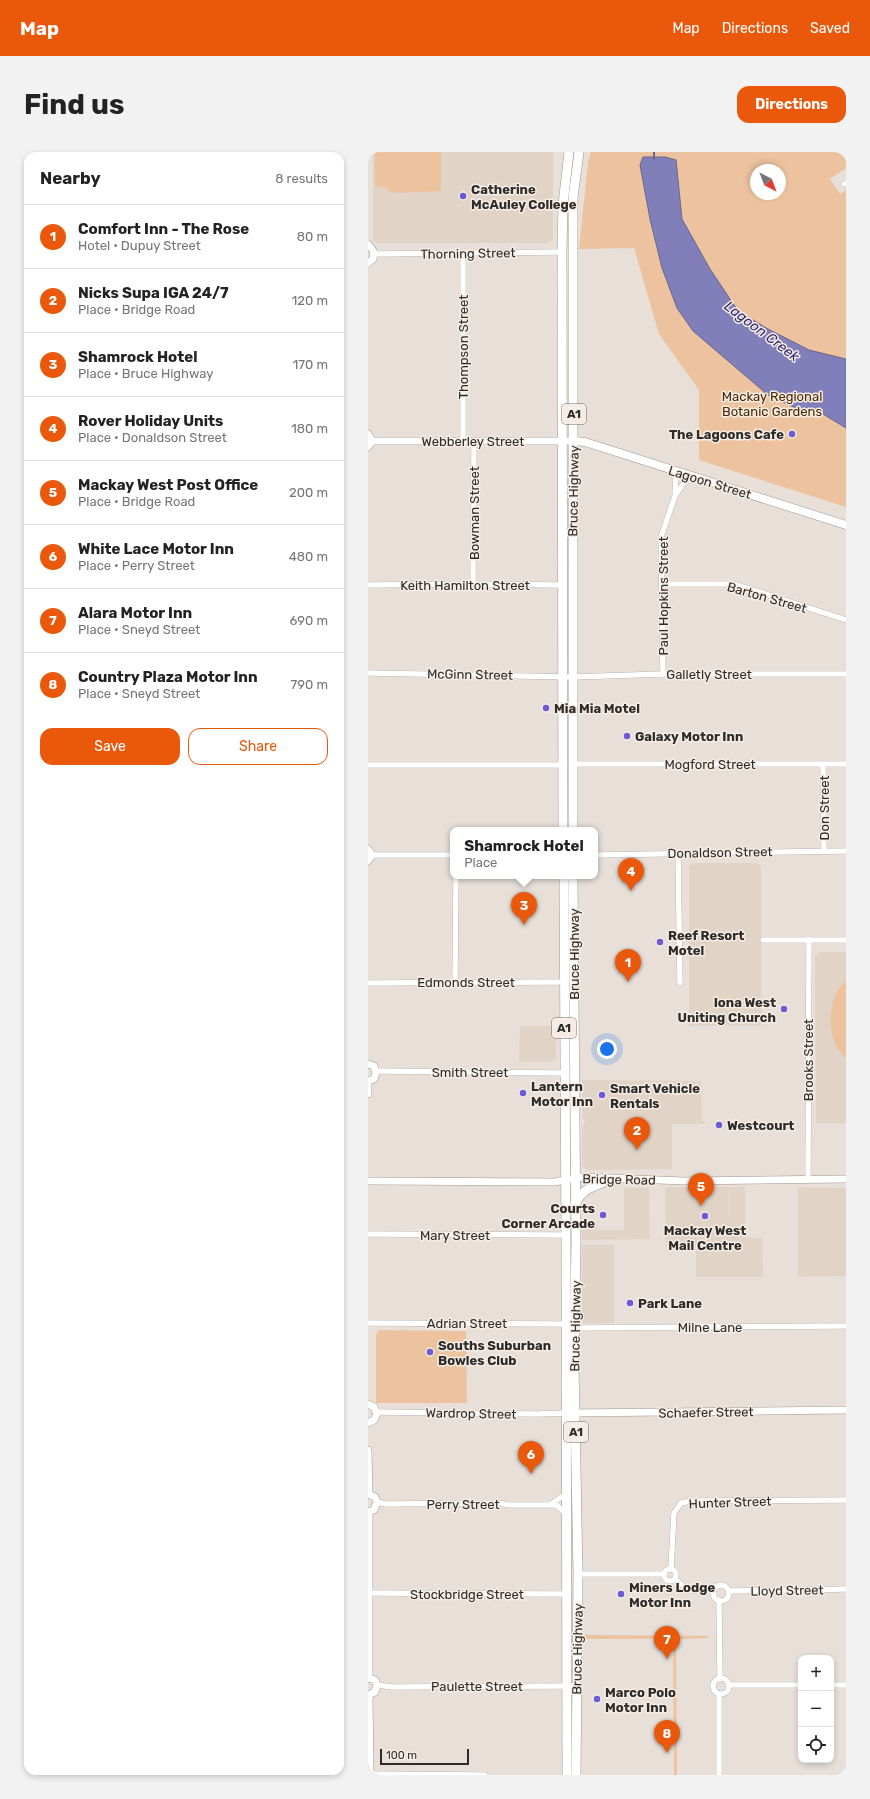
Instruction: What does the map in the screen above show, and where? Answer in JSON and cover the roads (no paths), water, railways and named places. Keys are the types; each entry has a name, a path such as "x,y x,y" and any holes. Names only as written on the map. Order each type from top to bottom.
{"highway":[{"name":"Bruce Highway","path":"563,827 562,252 563,204 569,152"},
{"name":"Bruce Highway","path":"573,827 573,198 579,152"},
{"name":"Bruce Highway","path":"564,879 564,1180 566,1235 566,1775"},
{"name":"Bruce Highway","path":"573,879 574,1364 578,1574 576,1775"},
{"path":"574,1205 578,1198 588,1188 611,1179"}],"main road":[{"name":"Lagoon Street","path":"574,441 591,444 846,525"}],"street":[{"path":"368,244 373,249 374,254 373,259 368,263"},
{"name":"Thorning Street","path":"374,254 562,252"},
{"name":"Thompson Street","path":"463,253 464,442"},
{"name":"Webberley Street","path":"370,438 464,442 574,441"},
{"path":"368,447 370,438"},
{"name":"Bowman Street","path":"473,584 474,442"},
{"name":"Paul Hopkins Street","path":"663,674 661,537 675,496 677,482 670,470"},
{"name":"Paul Hopkins Street","path":"675,496 684,483 694,477"},
{"name":"Keith Hamilton Street","path":"368,585 473,584 562,586"},
{"name":"Barton Street","path":"662,584 734,584 846,620"},
{"name":"McGinn Street","path":"368,673 563,675 573,677"},
{"name":"Galletly Street","path":"573,677 663,674 846,674"},
{"name":"Mogford Street","path":"573,764 846,764"},
{"name":"Don Street","path":"823,764 824,851"},
{"path":"368,765 563,766"},
{"name":"Donaldson Street","path":"598,855 846,851"},
{"path":"678,853 680,983"},
{"path":"369,855 450,855"},
{"path":"455,982 456,879"},
{"path":"763,940 846,940"},
{"name":"Brooks Street","path":"808,1179 809,940"},
{"name":"Edmonds Street","path":"368,983 564,982"},
{"path":"368,1064 374,1066 376,1071 374,1079 368,1082 368,1094"},
{"name":"Smith Street","path":"376,1071 564,1073"},
{"name":"Bridge Road","path":"368,1181 564,1180 574,1178 684,1181 846,1179"},
{"name":"Mary Street","path":"368,1234 566,1235"},
{"name":"Adrian Street","path":"368,1323 565,1324"},
{"name":"Milne Lane","path":"575,1328 846,1326"},
{"path":"368,1404 374,1407 377,1412 374,1420 368,1423"},
{"name":"Schaefer Street","path":"565,1412 846,1410"},
{"name":"Wardrop Street","path":"377,1412 537,1414 565,1412"},
{"path":"368,1450 368,1494 375,1497 377,1502 374,1510 368,1512 369,1678 375,1680 377,1685 375,1692 369,1695 369,1774 486,1775"},
{"path":"549,1506 566,1494"},
{"name":"Hunter Street","path":"671,1568 674,1513 681,1503 690,1501 846,1500"},
{"name":"Perry Street","path":"377,1502 386,1504 497,1503 510,1505 559,1506 566,1513"},
{"path":"671,1568 676,1572 675,1579 671,1581 666,1580 664,1574 665,1570 671,1568"},
{"path":"578,1574 664,1574"},
{"path":"675,1579 688,1590 714,1591"},
{"path":"717,1586 726,1586 729,1591 727,1598 719,1600 714,1596 714,1591 717,1586"},
{"name":"Lloyd Street","path":"729,1591 846,1589"},
{"name":"Stockbridge Street","path":"369,1593 566,1594"},
{"path":"719,1600 720,1679"},
{"path":"720,1679 726,1681 728,1685 727,1691 720,1694 715,1691 713,1686 715,1681 720,1679"},
{"name":"Paulette Street","path":"377,1685 393,1687 576,1686"},
{"path":"728,1685 798,1685"},
{"path":"834,1685 846,1685"},
{"path":"718,1775 720,1694"}],"water":[{"path":"643,157 665,157 676,160 682,219 710,269 738,311 768,329 809,350 846,359 846,428 818,411 802,411 768,395 693,331 677,308 662,268 650,219 640,165"}],"waterway":[{"name":"Lagoon Creek","path":"654,152 654,159"}],"place":[{"name":"Catherine McAuley College","path":"463,196"},
{"name":"The Lagoons Cafe","path":"792,434"},
{"name":"Mia Mia Motel","path":"546,708"},
{"name":"Galaxy Motor Inn","path":"627,736"},
{"name":"Rover Holiday Units","path":"631,891"},
{"name":"Shamrock Hotel","path":"524,925"},
{"name":"Reef Resort Motel","path":"660,942"},
{"name":"Comfort Inn - The Rose","path":"628,982"},
{"name":"Iona West Uniting Church","path":"784,1009"},
{"name":"Lantern Motor Inn","path":"523,1093"},
{"name":"Smart Vehicle Rentals","path":"602,1095"},
{"name":"Westcourt","path":"719,1125"},
{"name":"Nicks Supa IGA 24/7","path":"637,1150"},
{"name":"Mackay West Post Office","path":"701,1206"},
{"name":"Courts Corner Arcade","path":"603,1215"},
{"name":"Mackay West Mail Centre","path":"705,1216"},
{"name":"Park Lane","path":"630,1303"},
{"name":"Souths Suburban Bowles Club","path":"430,1352"},
{"name":"White Lace Motor Inn","path":"531,1474"},
{"name":"Miners Lodge Motor Inn","path":"621,1594"},
{"name":"Alara Motor Inn","path":"667,1659"},
{"name":"Marco Polo Motor Inn","path":"597,1699"},
{"name":"Country Plaza Motor Inn","path":"667,1753"}],"park label":[{"name":"Mackay Regional Botanic Gardens","path":"772,404"}]}
